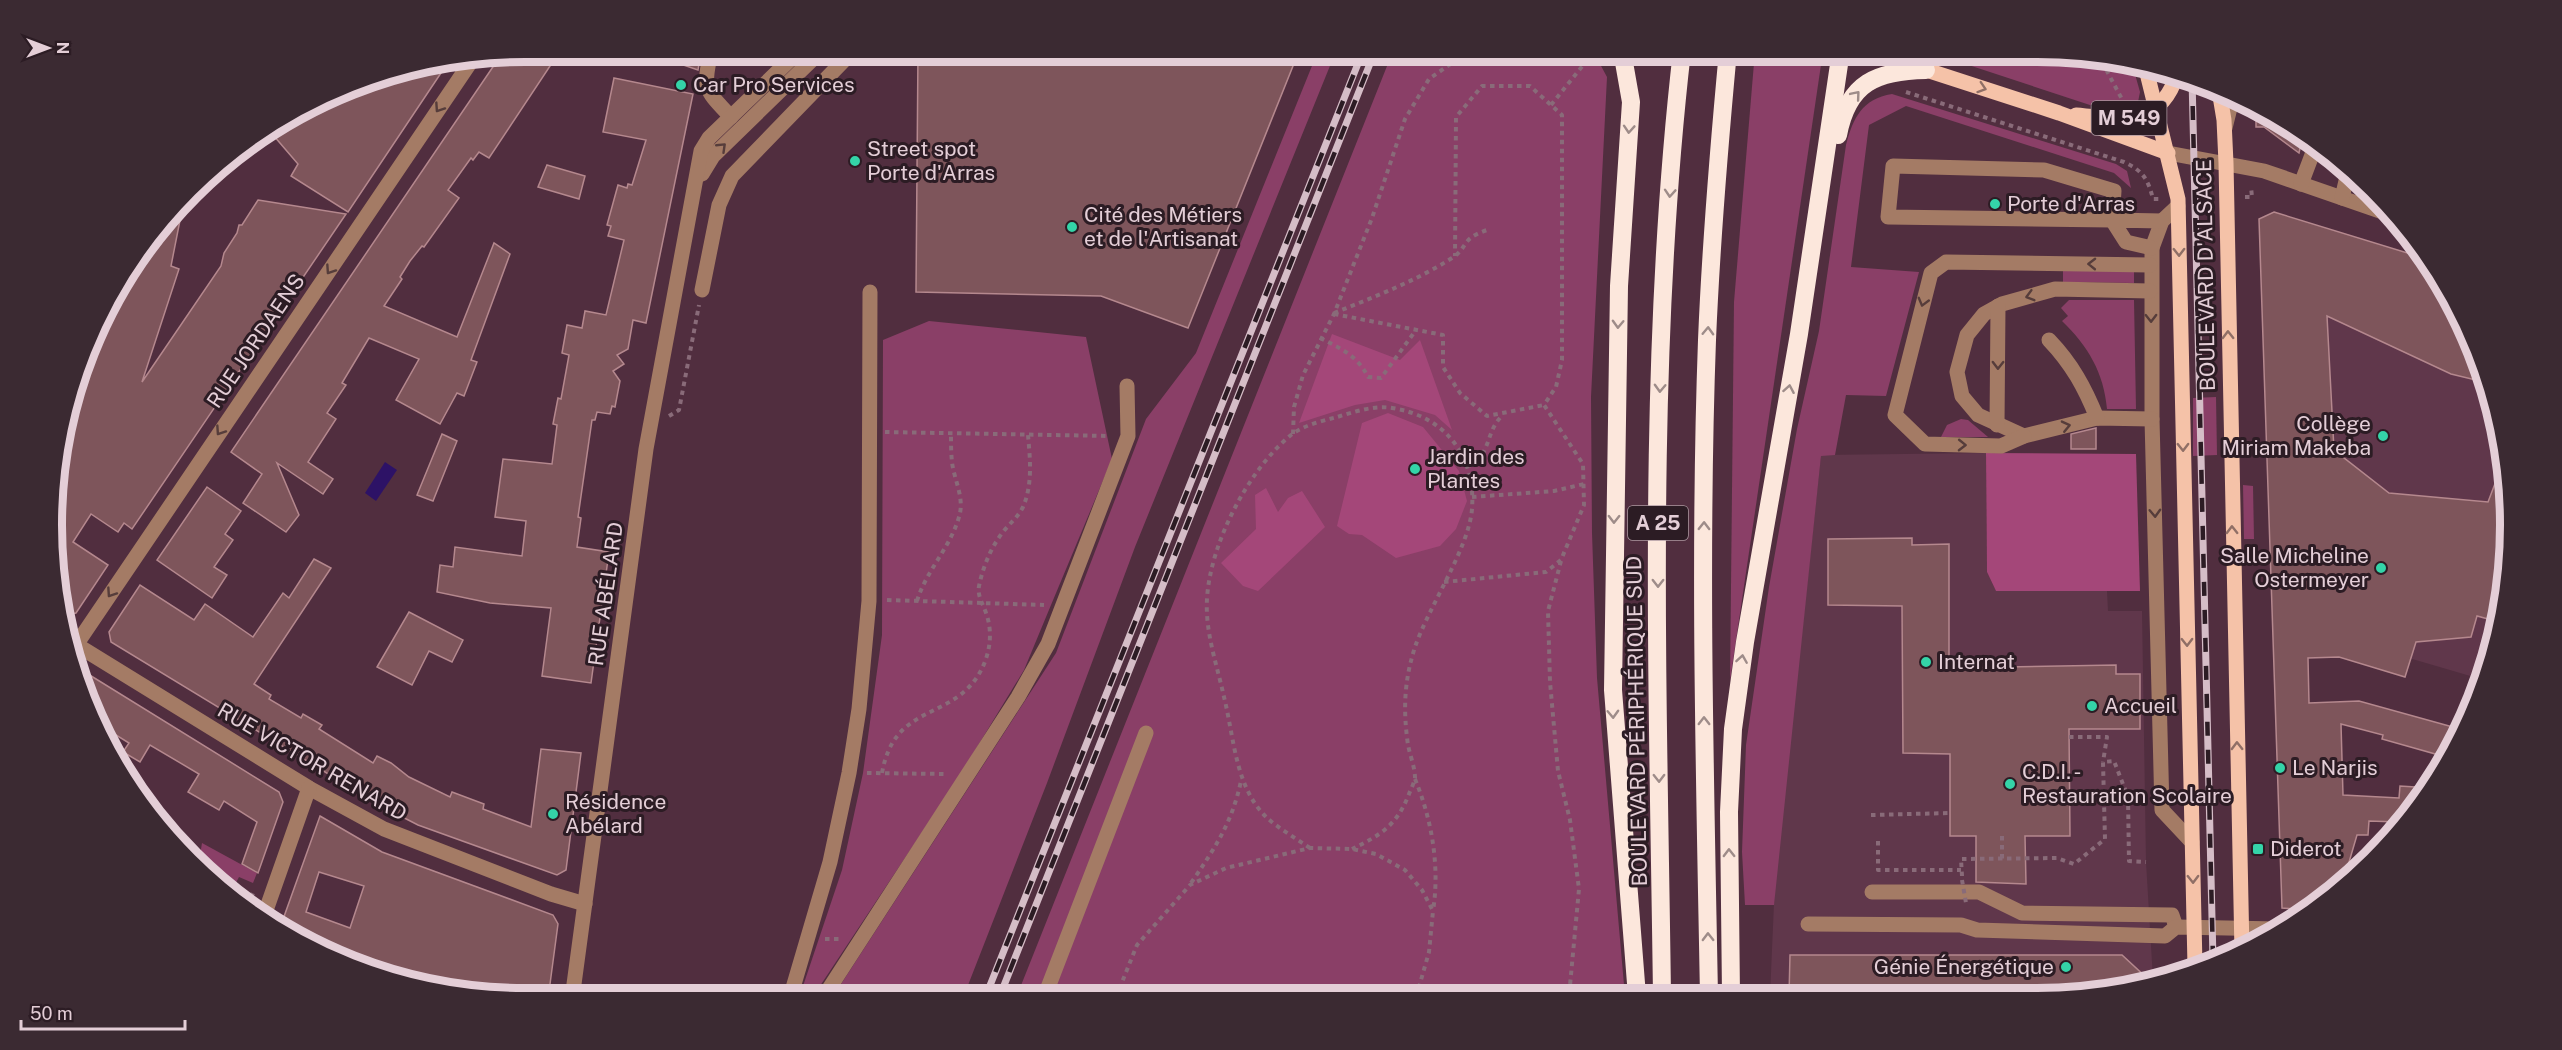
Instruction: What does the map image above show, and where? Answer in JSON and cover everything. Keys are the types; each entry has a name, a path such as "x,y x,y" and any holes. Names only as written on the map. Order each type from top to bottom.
{"highway":[{"path":"1624,62 1631,102"},
{"path":"1633,62 1617,359 1613,690 1636,988"},
{"name":"BOULEVARD PÉRIPHÉRIQUE SUD","path":"1662,988 1659,439 1667,230 1681,62"},
{"name":"A 25","path":"1709,988 1704,588 1706,378 1710,281 1727,62"},
{"path":"1731,988 1729,812 1731,748 1742,659 1799,334 1839,62"},
{"path":"1799,334 1817,261 1844,112 1856,93 1874,77 1891,72 1926,70"}],"main road":[{"name":"M 549","path":"1902,62 2058,113 2168,153"},
{"name":"BOULEVARD D'ALSACE","path":"2147,75 2178,191 2195,961"},
{"name":"M 549","path":"2058,113 2125,119 2155,109 2166,99 2173,82"},
{"name":"BOULEVARD D'ALSACE","path":"2220,100 2225,130 2226,162 2242,941"}],"street":[{"path":"709,62 705,81 709,92 731,117"},
{"name":"RUE ABÉLARD","path":"574,988 650,427 695,197 701,151 709,138 788,62"},
{"name":"RUE ABÉLARD","path":"695,197 702,174 713,156 810,62"},
{"path":"702,290 719,205 732,176 842,62"},
{"name":"RUE JORDAENS","path":"75,637 469,65"},
{"path":"2225,130 2231,104"},
{"path":"2301,184 2312,152"},
{"path":"2168,153 2226,162 2264,171 2377,210"},
{"path":"2152,248 2126,242 2112,219 2114,191 2044,170 1893,166 1888,217 2112,219 2162,221"},
{"path":"2342,198 2346,180"},
{"name":"BOULEVARD D'ALSACE","path":"2178,206 2162,221 2152,248 2150,265 2152,419 2162,810 2192,842"},
{"path":"2150,265 1946,262 1931,273 1895,415 1925,444 2001,446 2024,436 2097,418 2152,419"},
{"path":"2024,436 1978,415 1962,396 1957,372 1967,335 1984,314 1998,306 2055,289 2150,291"},
{"path":"793,988 810,939 830,862 849,773 860,698 869,601 870,292"},
{"path":"1997,425 1998,306"},
{"path":"2049,340 2068,360 2084,385 2097,418"},
{"path":"830,988 968,775 1048,644 1128,436 1127,386"},
{"name":"RUE VICTOR RENARD","path":"77,645 309,788 401,837 585,904"},
{"path":"1048,988 1146,734"},
{"path":"266,909 309,788"},
{"path":"1872,892 1979,892 2022,913 2172,915 2176,927"},
{"path":"1808,924 1960,925 1977,930 2165,936 2176,927 2264,929"}],"path":[{"path":"1293,434 1294,407 1303,375 1334,314 1372,218 1405,119 1429,79 1453,62"},
{"path":"1579,62 1584,64"},
{"path":"1551,105 1587,62"},
{"path":"2104,66 2126,104"},
{"path":"1334,314 1443,335 1443,367 1461,393 1487,416 1544,405 1556,387 1562,360 1562,115 1530,86 1482,86 1456,117 1455,256"},
{"path":"1898,89 2124,162 2140,169 2148,180 2153,199"},
{"path":"1334,314 1381,294 1455,256 1470,236 1487,230"},
{"path":"650,427 679,410 702,290"},
{"path":"1320,338 1353,356 1362,364 1368,377 1382,378 1416,330"},
{"path":"1544,405 1583,464 1584,484 1584,505 1561,560 1548,611 1550,682 1558,771 1570,820 1579,889 1570,988"},
{"path":"1310,848 1271,822 1256,805 1241,780 1210,637 1207,602 1210,572 1235,507 1263,465 1293,434 1318,422 1360,410 1389,407 1420,415 1446,432 1468,466 1472,497 1472,512 1465,537 1424,621 1409,666 1404,698 1404,720 1415,778 1423,800 1435,852 1437,889 1429,952 1418,988"},
{"path":"1468,466 1479,461 1487,446 1492,424 1503,414"},
{"path":"870,431 1128,436"},
{"path":"917,601 923,582 947,546 960,516 960,490 952,464 951,433"},
{"path":"882,773 884,759 902,730 912,721 962,693 974,681 983,666 990,648 990,634 978,588 984,566 1003,531 1023,506 1031,467 1028,435"},
{"path":"1472,497 1554,491 1584,484"},
{"path":"1444,582 1546,572 1561,560"},
{"path":"869,601 1063,605"},
{"path":"1966,903 1960,859 2057,858 2074,864 2105,839 2103,762 2107,737 2069,737"},
{"path":"2103,762 2114,761 2128,797 2129,861 2146,862"},
{"path":"849,773 968,775"},
{"path":"1352,849 1383,833 1403,810 1415,778"},
{"path":"1120,988 1137,945 1190,885 1227,830 1236,805 1241,780"},
{"path":"1871,815 1950,813"},
{"path":"2002,836 2002,859"},
{"path":"1878,841 1878,870 1961,870"},
{"path":"1190,885 1226,868 1310,848 1352,849 1376,854 1405,870 1422,890 1433,911"},
{"path":"810,939 862,939"}],"shaded area":[{"path":"1314,62 1332,62 1135,547 1047,783 967,988 838,988 1056,653 1146,419 1196,353"},
{"name":"Jardin des Plantes","path":"1389,62 1599,62 1607,77 1591,397 1592,533 1597,678 1624,988 1020,988"},
{"path":"1754,62 1821,62 1730,681 1734,302"},
{"path":"1959,62 2067,62 2134,72 2140,92 2138,102 2125,111 2096,107"},
{"path":"1892,94 2116,164 2127,171 2131,188 2114,173 1906,106 1869,125 1851,267 1919,272 1886,396 1846,395 1835,455 1821,456 1774,905 1745,905 1742,852 1746,745 1769,587 1797,429 1819,331 1846,145 1860,111 1873,100"},
{"name":"Collège Miriam Makeba","path":"2274,212 2413,255 2453,320 2485,405 2497,465 2500,495 2500,555 2497,585 2485,645 2475,677 2344,639 2268,469 2259,219"},
{"path":"2063,269 2134,269 2134,283 2063,282"},
{"path":"2069,300 2134,300 2136,409 2107,409 2102,384 2093,361 2080,340 2062,321 2068,316 2061,308"},
{"path":"929,321 1086,337 1112,459 1024,670 960,775 819,988 802,988 842,870 863,773 882,635 883,340"},
{"path":"1332,334 1400,360 1420,340 1452,430 1435,415 1385,400 1355,405 1299,423"},
{"path":"2216,397 2217,455 2193,456 2193,398"},
{"path":"1388,413 1423,427 1459,471 1467,501 1456,529 1440,546 1396,558 1362,535 1349,534 1337,526 1362,423"},
{"path":"1961,419 1968,420 1988,437 1941,437 1947,425"},
{"path":"1986,453 1987,572 1996,591 2107,591 2108,611 2142,611 2146,862 2153,974 2097,985 2067,988 1770,988 1775,880 1821,455"},
{"path":"1986,453 2136,454 2140,591 1996,591 1987,572"},
{"path":"385,462 397,470 376,501 365,493"},
{"path":"2243,485 2253,486 2254,539 2244,539"},
{"path":"1266,488 1278,512 1288,498 1302,491 1325,527 1258,591 1243,586 1221,563 1256,529 1255,495"},
{"path":"202,843 257,873 253,883 239,877 234,886 200,856"}],"building":[{"path":"496,62 553,62 489,158 479,152 473,160 471,158 448,190 459,198 424,247 422,246 410,261 400,277 402,279 384,306 457,337 494,243 510,254 471,360 477,362 464,396 457,393 440,424 396,400 419,359 369,338 342,383 346,385 327,413 336,419 308,462 333,479 323,494 277,463 299,515 286,532 243,503 262,474 231,452"},
{"path":"674,62 699,62 698,70"},
{"name":"Cité des Métiers et de l'Artisanat","path":"918,62 1295,62 1188,328 1101,296 916,292"},
{"path":"444,69 348,212 291,176 298,164 274,136 320,109 348,97 405,77"},
{"path":"614,78 693,94 646,323 633,320 628,349 617,355 624,364 613,371 620,381 615,407 612,406 610,414 597,412 595,420 592,420 578,517 581,518 577,547 609,552 591,683 542,676 551,608 490,603 437,592 440,565 453,567 455,547 522,556 526,521 495,517 503,459 552,464 557,425 553,424 558,398 561,399 569,355 562,353 567,325 582,328 585,311 606,315 624,240 608,236 611,226 607,225 618,185 627,188 628,184 632,185 646,140 603,132"},
{"path":"2243,109 2301,144 2299,153 2264,127 2256,127 2256,121"},
{"path":"547,165 585,176 579,199 538,187"},
{"path":"258,200 346,214 132,529 124,523 118,532 91,514 73,542 108,565 76,613 70,614 62,555 62,495 65,465 77,405 109,320 140,267 181,214 171,266 179,269 142,382 221,266 224,253 237,233 239,225 242,225"},
{"name":"Collège Miriam Makeba","path":"2274,212 2413,255 2453,320 2476,376 2477,380 2451,374 2327,316 2334,450 2389,493 2488,502 2498,476 2500,495 2500,555 2492,615 2491,620 2477,616 2471,637 2416,642 2405,677 2339,657 2308,658 2309,703 2359,701 2454,727 2439,755 2382,739 2383,735 2341,724 2343,795 2399,798 2400,786 2419,787 2393,822 2369,821 2368,835 2357,835 2347,869 2296,909 2282,908 2259,219"},
{"path":"2096,428 2096,449 2071,449 2071,434"},
{"path":"442,434 457,441 433,501 417,495"},
{"path":"207,487 241,511 225,534 233,540 214,567 227,575 212,598 157,560"},
{"path":"1912,538 1912,545 1949,544 1949,668 2116,665 2116,674 2140,674 2140,729 2069,729 2070,836 2025,836 2026,884 1976,882 1976,836 1950,836 1950,754 1903,753 1902,606 1828,605 1828,539"},
{"path":"314,559 331,568 254,684 271,695 269,699 301,718 303,714 322,725 319,729 373,763 377,756 391,763 409,777 450,797 452,792 484,804 483,809 531,827 541,749 581,753 566,870 557,875 418,825 381,806 111,642 109,632 140,585 194,620 205,604 253,637 283,593 289,598"},
{"path":"409,612 463,640 452,662 429,651 412,685 377,667"},
{"path":"86,673 279,792 283,802 258,873 242,864 257,822 224,801 219,810 188,792 199,774 150,745 140,762 123,752 129,743 110,731"},
{"path":"320,816 382,852 553,915 558,924 549,988 495,988 435,980 376,964 320,941 283,920","holes":["319,872 364,886 350,928 306,912"]},
{"path":"1790,955 2122,955 2145,976 2067,988 1789,988"}],"railway":[{"path":"989,988 1359,62"},
{"path":"1003,988 1371,62"},
{"path":"2192,88 2213,953"}],"place":[{"name":"Car Pro Services","path":"681,85"},
{"name":"Street spot Porte d'Arras","path":"855,161"},
{"name":"Porte d'Arras","path":"1995,204"},
{"name":"Cité des Métiers et de l'Artisanat","path":"1072,227"},
{"name":"Collège Miriam Makeba","path":"2383,436"},
{"name":"Jardin des Plantes","path":"1415,469"},
{"name":"Salle Micheline Ostermeyer","path":"2381,568"},
{"name":"Internat","path":"1926,662"},
{"name":"Accueil","path":"2092,706"},
{"name":"Le Narjis","path":"2280,768"},
{"name":"C.D.I. - Restauration Scolaire","path":"2010,784"},
{"name":"Résidence Abélard","path":"553,814"},
{"name":"Diderot","path":"2258,849"},
{"name":"Génie Énergétique","path":"2066,967"}]}
